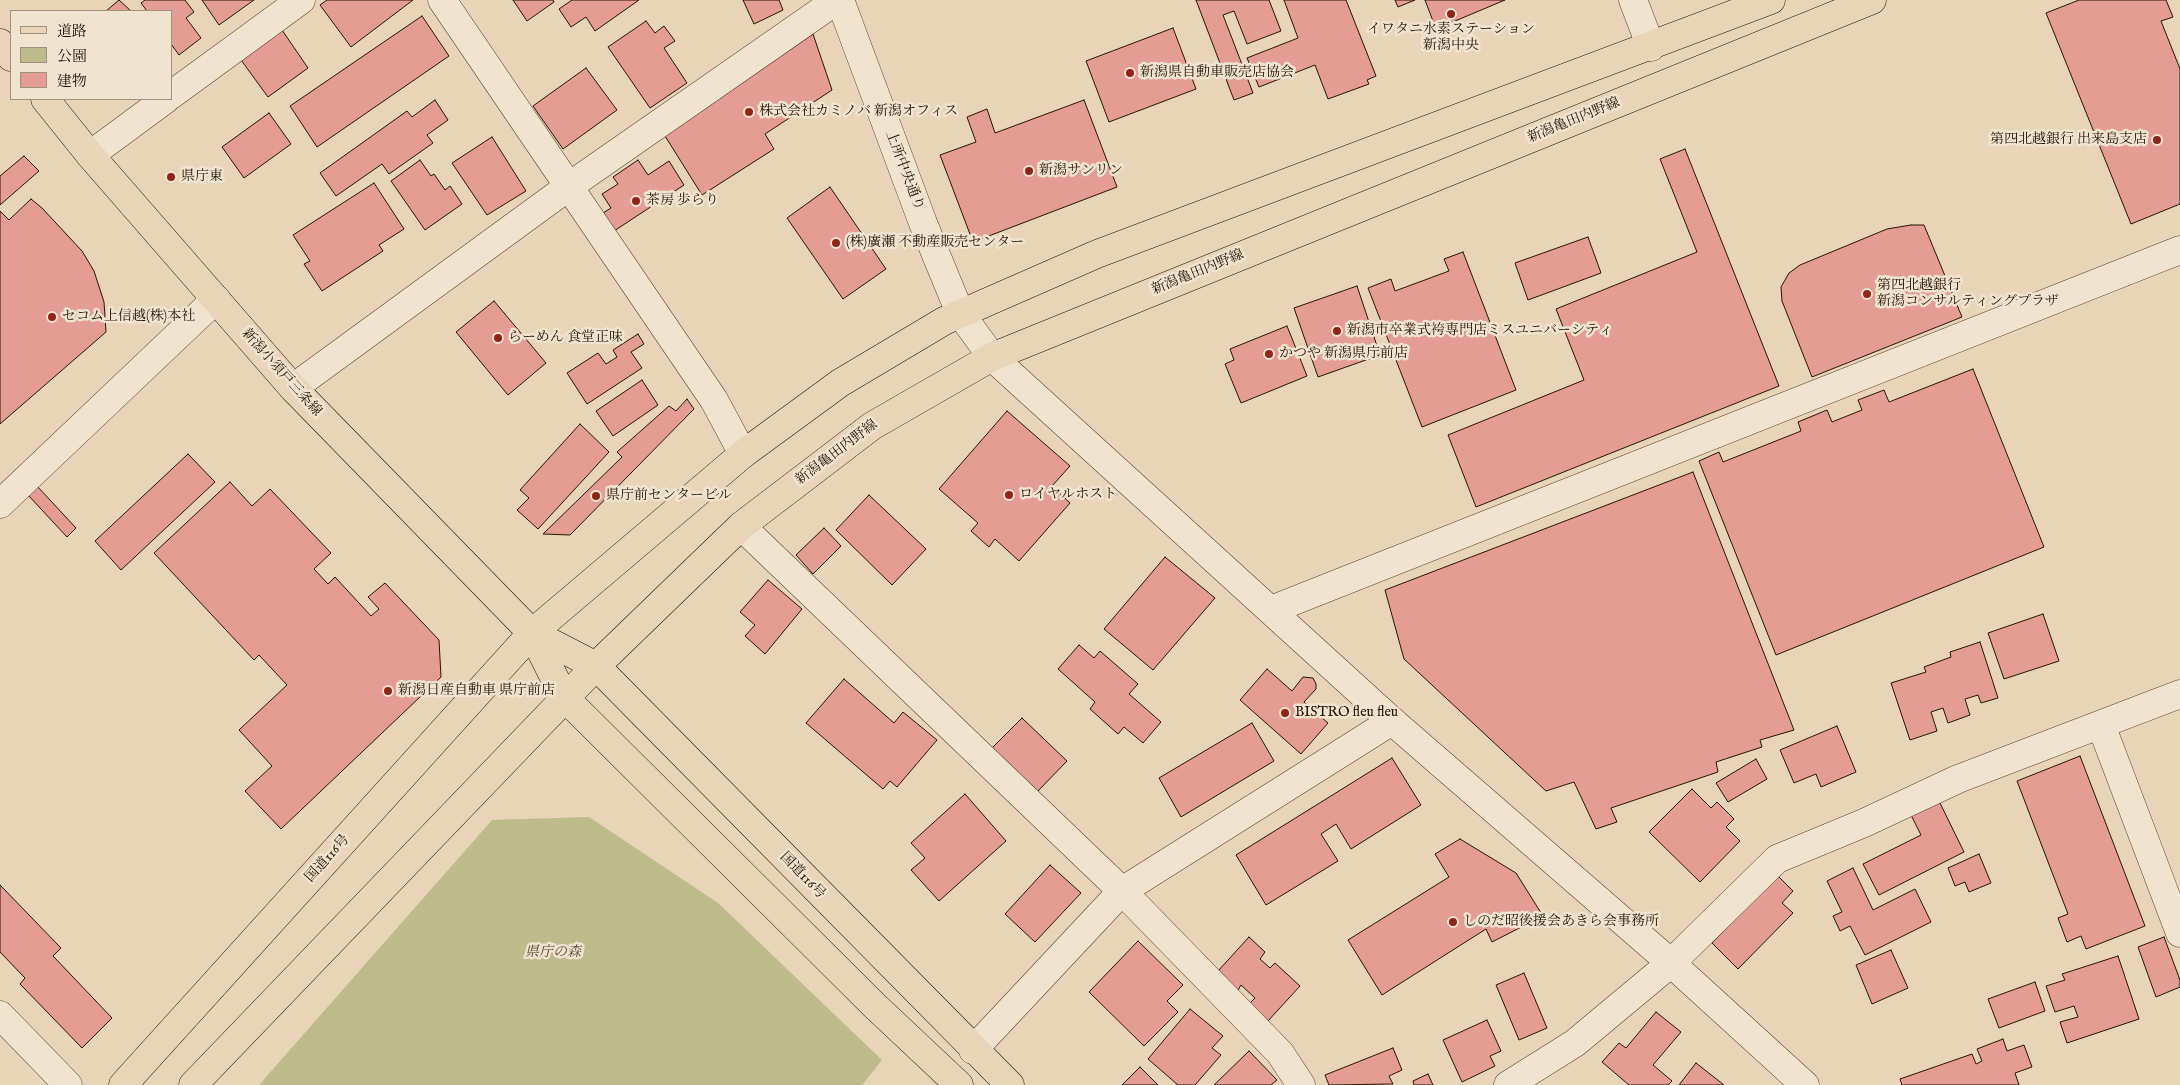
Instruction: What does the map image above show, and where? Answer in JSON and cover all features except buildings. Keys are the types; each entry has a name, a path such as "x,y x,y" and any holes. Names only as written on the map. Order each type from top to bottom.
{"main road":[{"path":"959,1085 848,979 564,697 532,634 743,454 840,383 944,320 1096,254 1651,47 1771,0"},
{"name":"新潟亀田内野線","path":"596,666 741,526 872,426 992,357 1872,0"},
{"path":"0,43 10,56"},
{"name":"新潟小須戸三条線","path":"46,100 90,155 293,388 532,634"},
{"name":"国道116号","path":"123,1085 532,634 596,666 972,1050 1010,1085"},
{"path":"193,1085 564,697 596,666"}],"street":[{"path":"172,94 301,0"},
{"path":"442,0 714,400 743,454"},
{"path":"293,388 568,187 838,0"},
{"name":"上所中央通り","path":"838,0 923,223 960,313 992,357 1392,721 1671,963 1805,1085"},
{"path":"1632,0 1651,47"},
{"path":"90,155 165,100"},
{"path":"1271,610 2180,250"},
{"path":"0,504 216,299"},
{"path":"741,526 1122,891 1280,1053 1301,1085"},
{"path":"1508,1085 1575,1044 1671,963 1777,859 1864,823 1958,778 2180,694"},
{"path":"972,1050 1122,891 1392,721"},
{"path":"2101,724 2180,933"},
{"path":"0,1015 68,1085"}],"green space":[{"name":"県庁の森","path":"589,817 718,903 882,1060 862,1085 259,1085 492,820"}],"place":[{"name":"イワタニ水素ステーション 新潟中央","path":"1451,14"},
{"name":"新潟県自動車販売店協会","path":"1130,73"},
{"name":"株式会社カミノバ 新潟オフィス","path":"749,112"},
{"name":"第四北越銀行 出来島支店","path":"2157,140"},
{"name":"新潟サンリン","path":"1029,171"},
{"name":"県庁東","path":"171,177"},
{"name":"茶房 歩らり","path":"636,201"},
{"name":"(株)廣瀬 不動産販売センター","path":"836,243"},
{"name":"第四北越銀行 新潟コンサルティングプラザ","path":"1867,294"},
{"name":"セコム上信越(株)本社","path":"52,317"},
{"name":"新潟市卒業式袴専門店ミスユニバーシティ","path":"1337,331"},
{"name":"らーめん 食堂正味","path":"498,338"},
{"name":"かつや 新潟県庁前店","path":"1269,354"},
{"name":"ロイヤルホスト","path":"1009,495"},
{"name":"県庁前センタービル","path":"596,496"},
{"name":"新潟日産自動車 県庁前店","path":"388,691"},
{"name":"BISTRO fleu fleu","path":"1285,713"},
{"name":"しのだ昭後援会あきら会事務所","path":"1453,922"}]}
